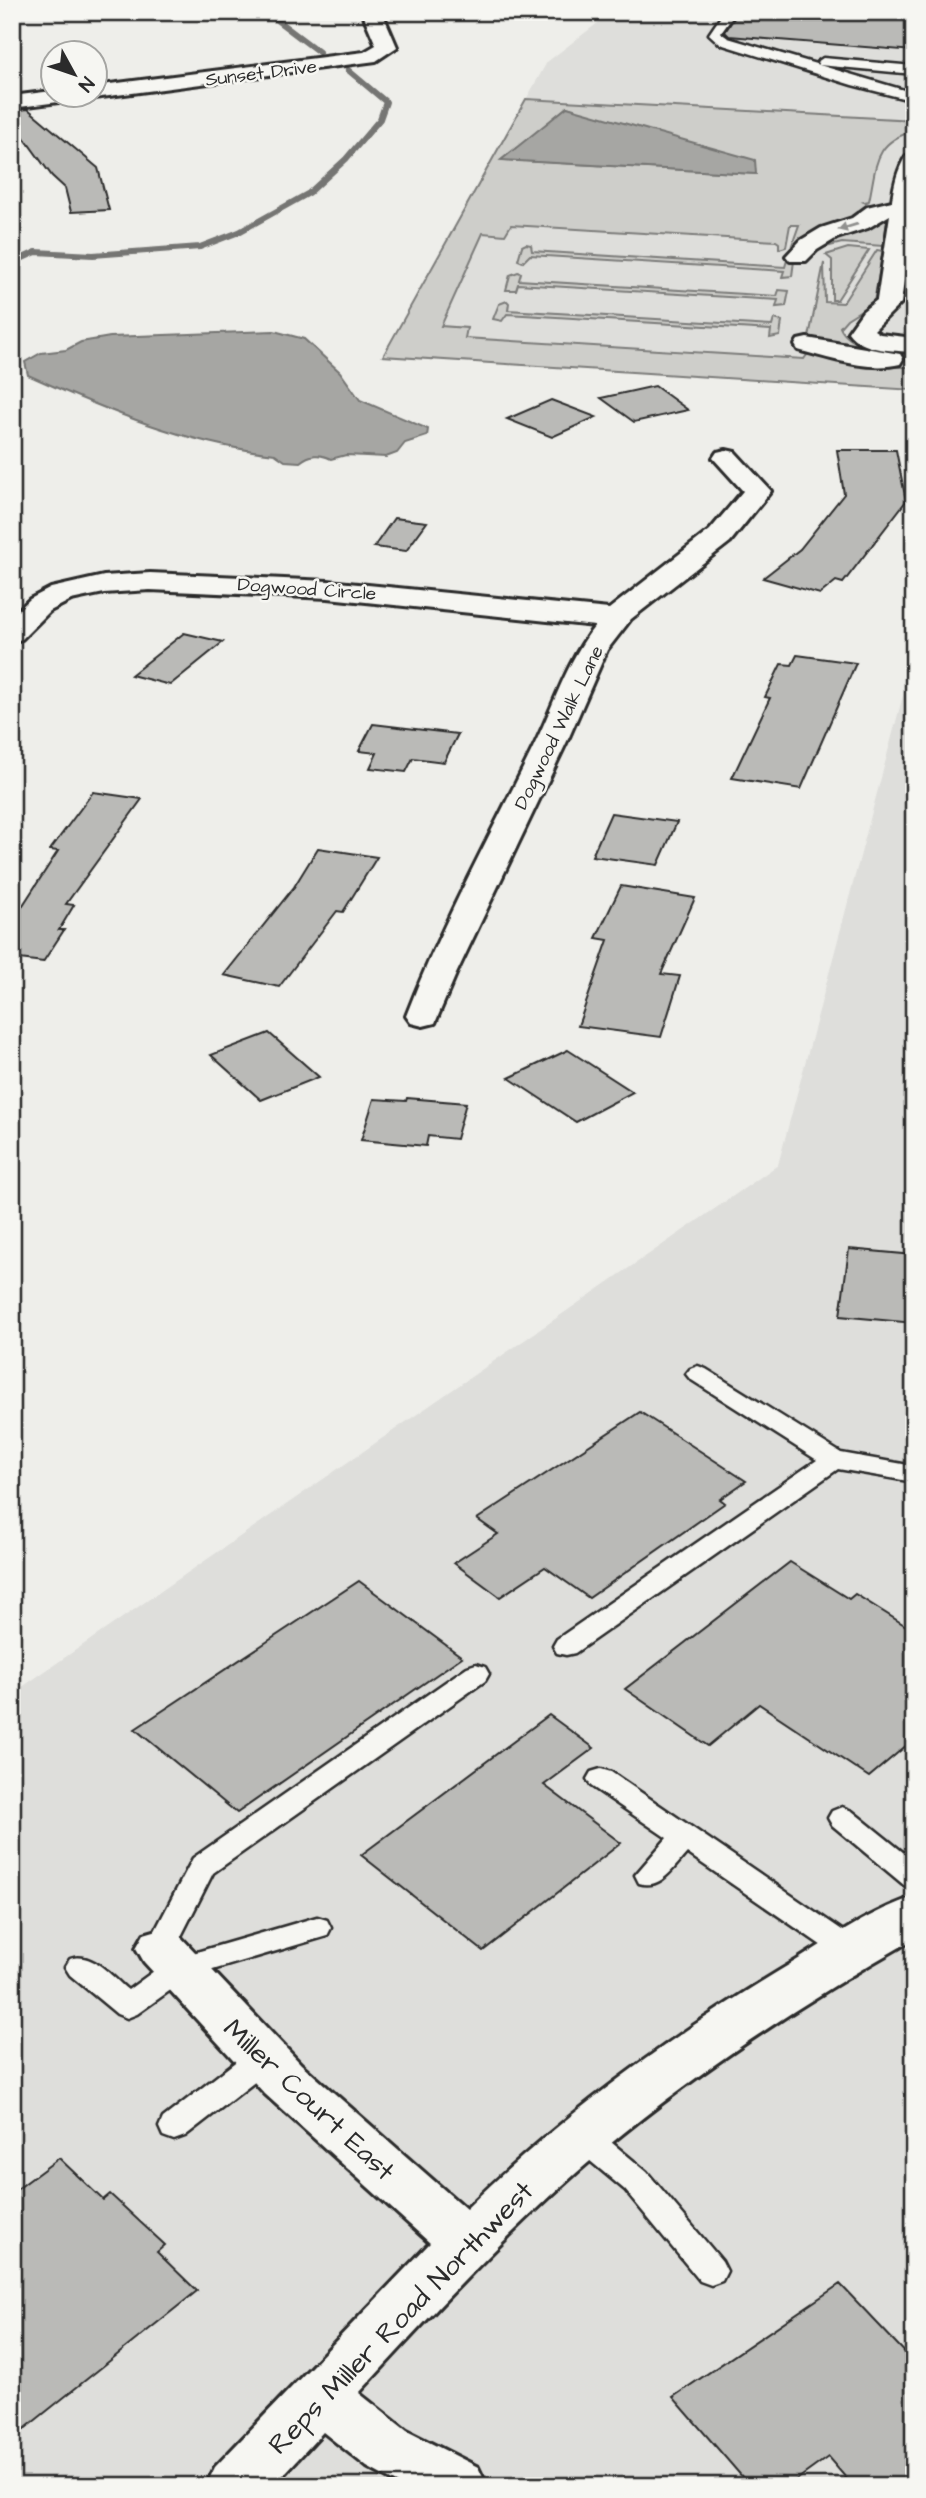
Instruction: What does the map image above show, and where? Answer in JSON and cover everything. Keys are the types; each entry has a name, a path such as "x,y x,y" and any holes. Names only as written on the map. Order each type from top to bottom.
{"street":[{"name":"Sunset Drive","path":"108,90 369,57 387,47 372,12"},
{"path":"12,102 38,99"},
{"path":"914,161 906,180 889,303 872,316 860,332 874,341 914,345"},
{"path":"798,256 809,245 829,233 860,223 875,212 903,205"},
{"path":"807,345 866,358 914,360"},
{"name":"Dogwood Walk Lane","path":"423,1016 439,974 554,737 593,648 617,618 720,536 758,491 726,458"},
{"name":"Dogwood Circle","path":"12,633 38,605 59,594 96,585 192,582 351,590 586,617 617,618"},
{"name":"Reps Miller Road Northwest","path":"235,2486 466,2242 582,2136 702,2044 851,1951 914,1916"},
{"name":"Miller Court East","path":"170,1958 283,2079 466,2242"},
{"path":"321,2396 387,2449 458,2486"}],"lane":[{"path":"730,12 715,34 724,41 914,97"},
{"path":"777,58 914,70"},
{"path":"698,1374 834,1460 914,1474"},
{"path":"566,1646 834,1460"},
{"path":"80,1968 127,2006 170,1958 203,1866 476,1675"},
{"path":"601,1779 851,1951"},
{"path":"842,1818 914,1877"},
{"path":"649,1875 684,1837"},
{"path":"170,1958 317,1927"},
{"path":"174,2127 263,2058"},
{"path":"582,2136 636,2181 711,2271"}],"shaded area":[{"path":"612,12 914,12 914,390 383,356 547,62"},
{"path":"526,99 914,120 914,131 891,142 879,157 869,201 864,202 869,204 862,214 795,245 792,245 799,225 790,225 786,247 779,249 779,243 776,241 511,225 505,235 483,233 441,326 467,328 465,338 804,359 809,352 871,367 914,367 914,390 383,356","holes":["567,107 756,174 503,160"]},
{"path":"567,107 755,160 756,174 501,160"},
{"path":"888,217 883,246 842,243 818,249 819,244"},
{"path":"531,245 532,251 785,267 787,260 794,261 792,276 782,277 784,271 530,255 523,262 518,260 522,246"},
{"path":"848,248 869,250 837,300 832,300 832,260 826,255"},
{"path":"877,250 883,251 874,302 847,319 840,327 845,335 861,344 910,352 910,355 879,354 812,340 809,337 824,263 825,302 843,303"},
{"path":"521,273 519,280 777,296 779,290 789,291 786,306 776,307 778,300 518,284 516,290 506,290 510,275"},
{"path":"507,301 508,310 772,326 774,319 782,321 780,336 770,338 771,330 507,314 502,321 493,319 499,304"},
{"path":"274,331 304,339 340,372 360,400 428,429 427,436 405,443 397,453 386,457 346,455 331,459 315,455 300,462 285,461 275,454 210,443 118,413 28,375 25,362 41,353 66,350 81,342 110,337"},
{"path":"914,654 914,2486 12,2486 12,1694 778,1165"}],"building":[{"path":"738,12 914,12 914,51 729,36 725,32"},
{"path":"28,109 98,168 109,210 71,212 65,188 52,176 12,121 12,111"},
{"path":"655,386 688,410 634,422 601,398"},
{"path":"551,400 596,417 552,437 507,419"},
{"path":"837,450 896,450 906,501 843,583 836,581 820,594 763,578 800,549 844,494"},
{"path":"394,518 427,522 406,551 374,547"},
{"path":"184,633 223,642 170,685 131,675"},
{"path":"797,655 856,663 801,789 732,778 770,698 765,697 781,664 792,665"},
{"path":"373,724 458,734 444,762 413,758 406,772 370,768 377,753 359,751"},
{"path":"93,792 142,799 66,904 74,905 59,930 64,930 43,962 12,958 12,922 58,851 50,850"},
{"path":"611,813 677,822 658,865 592,856"},
{"path":"318,848 377,857 343,912 337,911 279,987 224,975 294,887"},
{"path":"621,886 695,898 661,974 680,976 661,1037 578,1026 608,940 596,938"},
{"path":"269,1033 319,1077 261,1100 211,1055"},
{"path":"568,1050 633,1092 576,1122 509,1078"},
{"path":"407,1098 466,1103 456,1139 428,1136 426,1146 361,1140 374,1099 406,1101"},
{"path":"849,1249 914,1255 914,1323 840,1316"},
{"path":"640,1412 746,1481 720,1499 725,1503 589,1598 545,1567 500,1597 454,1563 498,1534 477,1519"},
{"path":"790,1562 849,1599 855,1594 914,1631 914,1739 869,1777 759,1704 708,1746 625,1689"},
{"path":"359,1581 462,1657 237,1813 135,1729"},
{"path":"549,1715 594,1748 544,1785 621,1843 483,1951 361,1855"},
{"path":"59,2158 103,2200 110,2194 165,2245 157,2252 197,2291 12,2439 12,2193"},
{"path":"840,2284 914,2362 914,2486 853,2486 828,2457 788,2486 750,2486 673,2397"}],"waterway":[{"path":"266,12 319,52"},
{"path":"12,263 36,252 93,255 200,247 239,232 309,193 346,159 380,119 386,102 348,70"}]}
